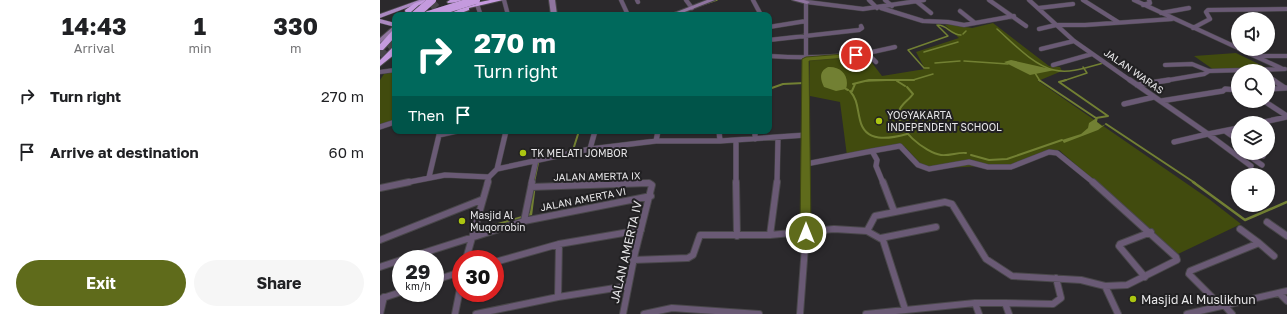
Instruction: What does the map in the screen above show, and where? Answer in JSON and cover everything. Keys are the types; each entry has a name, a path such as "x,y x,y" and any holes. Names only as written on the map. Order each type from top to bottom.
{"highway":[{"path":"409,12 412,6 424,1 432,0"},
{"path":"418,12 432,0"},
{"path":"438,12 450,6 449,1 463,0"},
{"path":"442,12 479,2 500,0"},
{"path":"442,12 479,2"},
{"path":"456,12 479,2"},
{"path":"380,48 392,32"},
{"path":"380,48 392,40"},
{"path":"380,64 392,53"}],"main road":[{"path":"396,12 424,1"},
{"path":"380,18 392,13"},
{"path":"380,18 392,16"},
{"path":"380,18 392,17"},
{"path":"380,18 392,26"}],"street":[{"path":"504,0 507,12"},
{"path":"554,0 554,12"},
{"path":"621,0 627,12"},
{"path":"686,0 692,8"},
{"path":"753,0 759,12"},
{"path":"795,0 863,9 879,8 924,0"},
{"path":"869,0 879,8 928,22 948,22 964,25 1014,16"},
{"path":"884,0 892,6"},
{"path":"989,0 1014,16 1026,26"},
{"name":"JALAN WARAS","path":"1029,0 1074,41 1231,150"},
{"path":"1084,0 1118,22"},
{"path":"1134,0 1231,45"},
{"path":"1143,5 1149,3 1149,0"},
{"path":"685,12 708,1"},
{"path":"800,314 806,233 807,1"},
{"path":"913,1 931,13"},
{"path":"479,2 480,12"},
{"path":"1039,8 1072,4"},
{"path":"1161,13 1189,8"},
{"path":"1193,28 1210,19 1206,12 1208,10 1287,9"},
{"path":"960,11 975,23"},
{"path":"1039,29 1056,25 1085,25 1172,19"},
{"path":"772,27 806,21"},
{"path":"772,40 859,30 862,28 861,26"},
{"path":"380,41 392,31"},
{"path":"1041,50 1074,41"},
{"path":"772,56 806,59 868,54 895,46"},
{"path":"868,54 876,62"},
{"path":"1052,64 1092,54"},
{"path":"1254,56 1286,70"},
{"path":"1275,56 1287,56"},
{"path":"1166,65 1192,64 1209,71 1231,71"},
{"path":"380,72 392,70"},
{"path":"1275,70 1286,70"},
{"path":"1137,85 1204,74 1209,71"},
{"path":"1275,81 1286,89"},
{"path":"1161,101 1223,91 1225,89 1231,89"},
{"path":"1275,89 1286,89"},
{"path":"1124,104 1154,97"},
{"path":"1275,108 1287,116"},
{"path":"1275,119 1287,116"},
{"path":"380,127 392,123"},
{"path":"1174,142 1231,130"},
{"path":"1225,131 1231,135"},
{"path":"429,177 433,155 440,134"},
{"path":"468,250 481,200 489,177 497,169 505,134"},
{"path":"590,149 594,134"},
{"path":"656,141 657,134"},
{"path":"719,134 720,141"},
{"path":"755,134 755,139"},
{"path":"497,169 590,149 656,141 720,141 806,136"},
{"path":"770,235 778,175 778,137"},
{"path":"736,140 736,236"},
{"path":"806,164 900,146 918,165 929,169 968,162 988,167 1002,168 1054,152 1113,199 1151,232 1175,254 1177,260 1127,285 1105,286 1081,280 1012,276 986,259 952,204 945,202 875,216 867,230"},
{"path":"872,151 877,160 876,166 894,211"},
{"path":"524,221 536,160"},
{"name":"JALAN WARAS","path":"1244,160 1251,166"},
{"path":"1255,160 1262,165"},
{"path":"380,188 445,175 489,177"},
{"name":"JALAN AMERTA IX","path":"531,187 649,183 652,185 651,196"},
{"name":"JALAN AMERTA VI","path":"433,250 524,221 651,196"},
{"name":"JALAN AMERTA IV","path":"623,314 633,260 651,196"},
{"path":"380,240 481,200"},
{"path":"1267,222 1287,236"},
{"path":"881,238 936,227"},
{"path":"633,260 688,258 693,255 700,235 770,235 806,233 834,229 867,230 884,240 905,309"},
{"path":"1240,229 1274,256"},
{"path":"504,259 559,244 641,230"},
{"path":"1145,277 1119,246 1120,244 1151,232"},
{"path":"1232,314 1188,272 1259,243"},
{"path":"558,297 559,244"},
{"path":"380,267 392,263"},
{"path":"866,314 975,303 1053,304 1061,298 1056,278"},
{"path":"476,314 558,297 628,286"},
{"path":"1105,286 1118,314"},
{"path":"1187,314 1287,291"},
{"path":"1279,293 1287,301"},
{"path":"380,314 382,298 392,295"},
{"path":"455,314 457,302"},
{"path":"975,303 979,314"},
{"path":"1005,303 1009,314"},
{"path":"644,314 672,308 759,314"}],"shaded area":[{"path":"993,23 1049,66 1060,67 1062,71 1038,81 1209,199 1241,224 1178,254 1059,150 1053,150 1018,164 928,169 923,166 905,147 891,147 847,156 840,102 810,96 810,61 859,57 869,59 882,76 925,69 916,52 959,38 945,25 948,24 972,28"},
{"path":"1231,53 1231,56 1242,56 1259,64 1231,64 1231,70 1214,70 1194,56"},
{"path":"1011,60 1055,70 1030,75 1004,62"},
{"path":"828,67 837,68 843,73 847,80 846,89 836,91 824,87 821,76 823,71"},
{"path":"392,73 392,122 380,126 380,80 384,74"},
{"path":"1098,117 1097,122 1102,126 1106,124 1098,130 1064,143 1062,140 1081,134 1088,128 1089,123"}],"waterway":[{"path":"699,6 717,0"},
{"path":"929,68 924,68 908,50 948,36 937,25"},
{"path":"938,25 961,35"},
{"path":"997,29 1031,59 1046,67 1060,71 1073,71 1084,68"},
{"path":"963,34 966,31"},
{"path":"924,52 958,42"},
{"path":"935,63 960,61"},
{"path":"964,61 1008,64"},
{"path":"1084,68 1103,63"},
{"path":"1066,80 1087,73 1084,68"},
{"path":"1035,73 1040,80"},
{"path":"913,80 933,74"},
{"path":"853,84 869,80 894,80 866,81"},
{"path":"895,80 913,80"},
{"path":"1040,80 1096,118 1108,116 1059,82 1066,80"},
{"path":"897,81 905,86"},
{"path":"772,88 783,84 804,83"},
{"path":"852,91 855,84"},
{"path":"907,87 913,94 900,109 899,118 901,125 912,139 927,150 941,155 966,153"},
{"path":"850,91 856,101 860,120 867,133 879,138 907,134"},
{"path":"1106,124 1195,183"},
{"path":"568,151 573,150 578,134"},
{"path":"971,155 989,160 1007,159 1062,140"},
{"path":"534,182 538,163"},
{"path":"1193,182 1245,220 1287,202"},
{"path":"527,215 531,214 534,190"},
{"path":"485,228 523,217"}],"tunnel":[{"path":"425,12 439,0"},
{"path":"380,56 392,44"}],"place":[{"name":"YOGYAKARTA INDEPENDENT SCHOOL","path":"879,121"},
{"name":"TK MELATI JOMBOR","path":"523,153"},
{"name":"Masjid Al Muqorrobin","path":"462,221"},
{"name":"Masjid Al Muslikhun","path":"1133,299"}],"route":[{"path":"806,233 806,59 856,55"}]}
